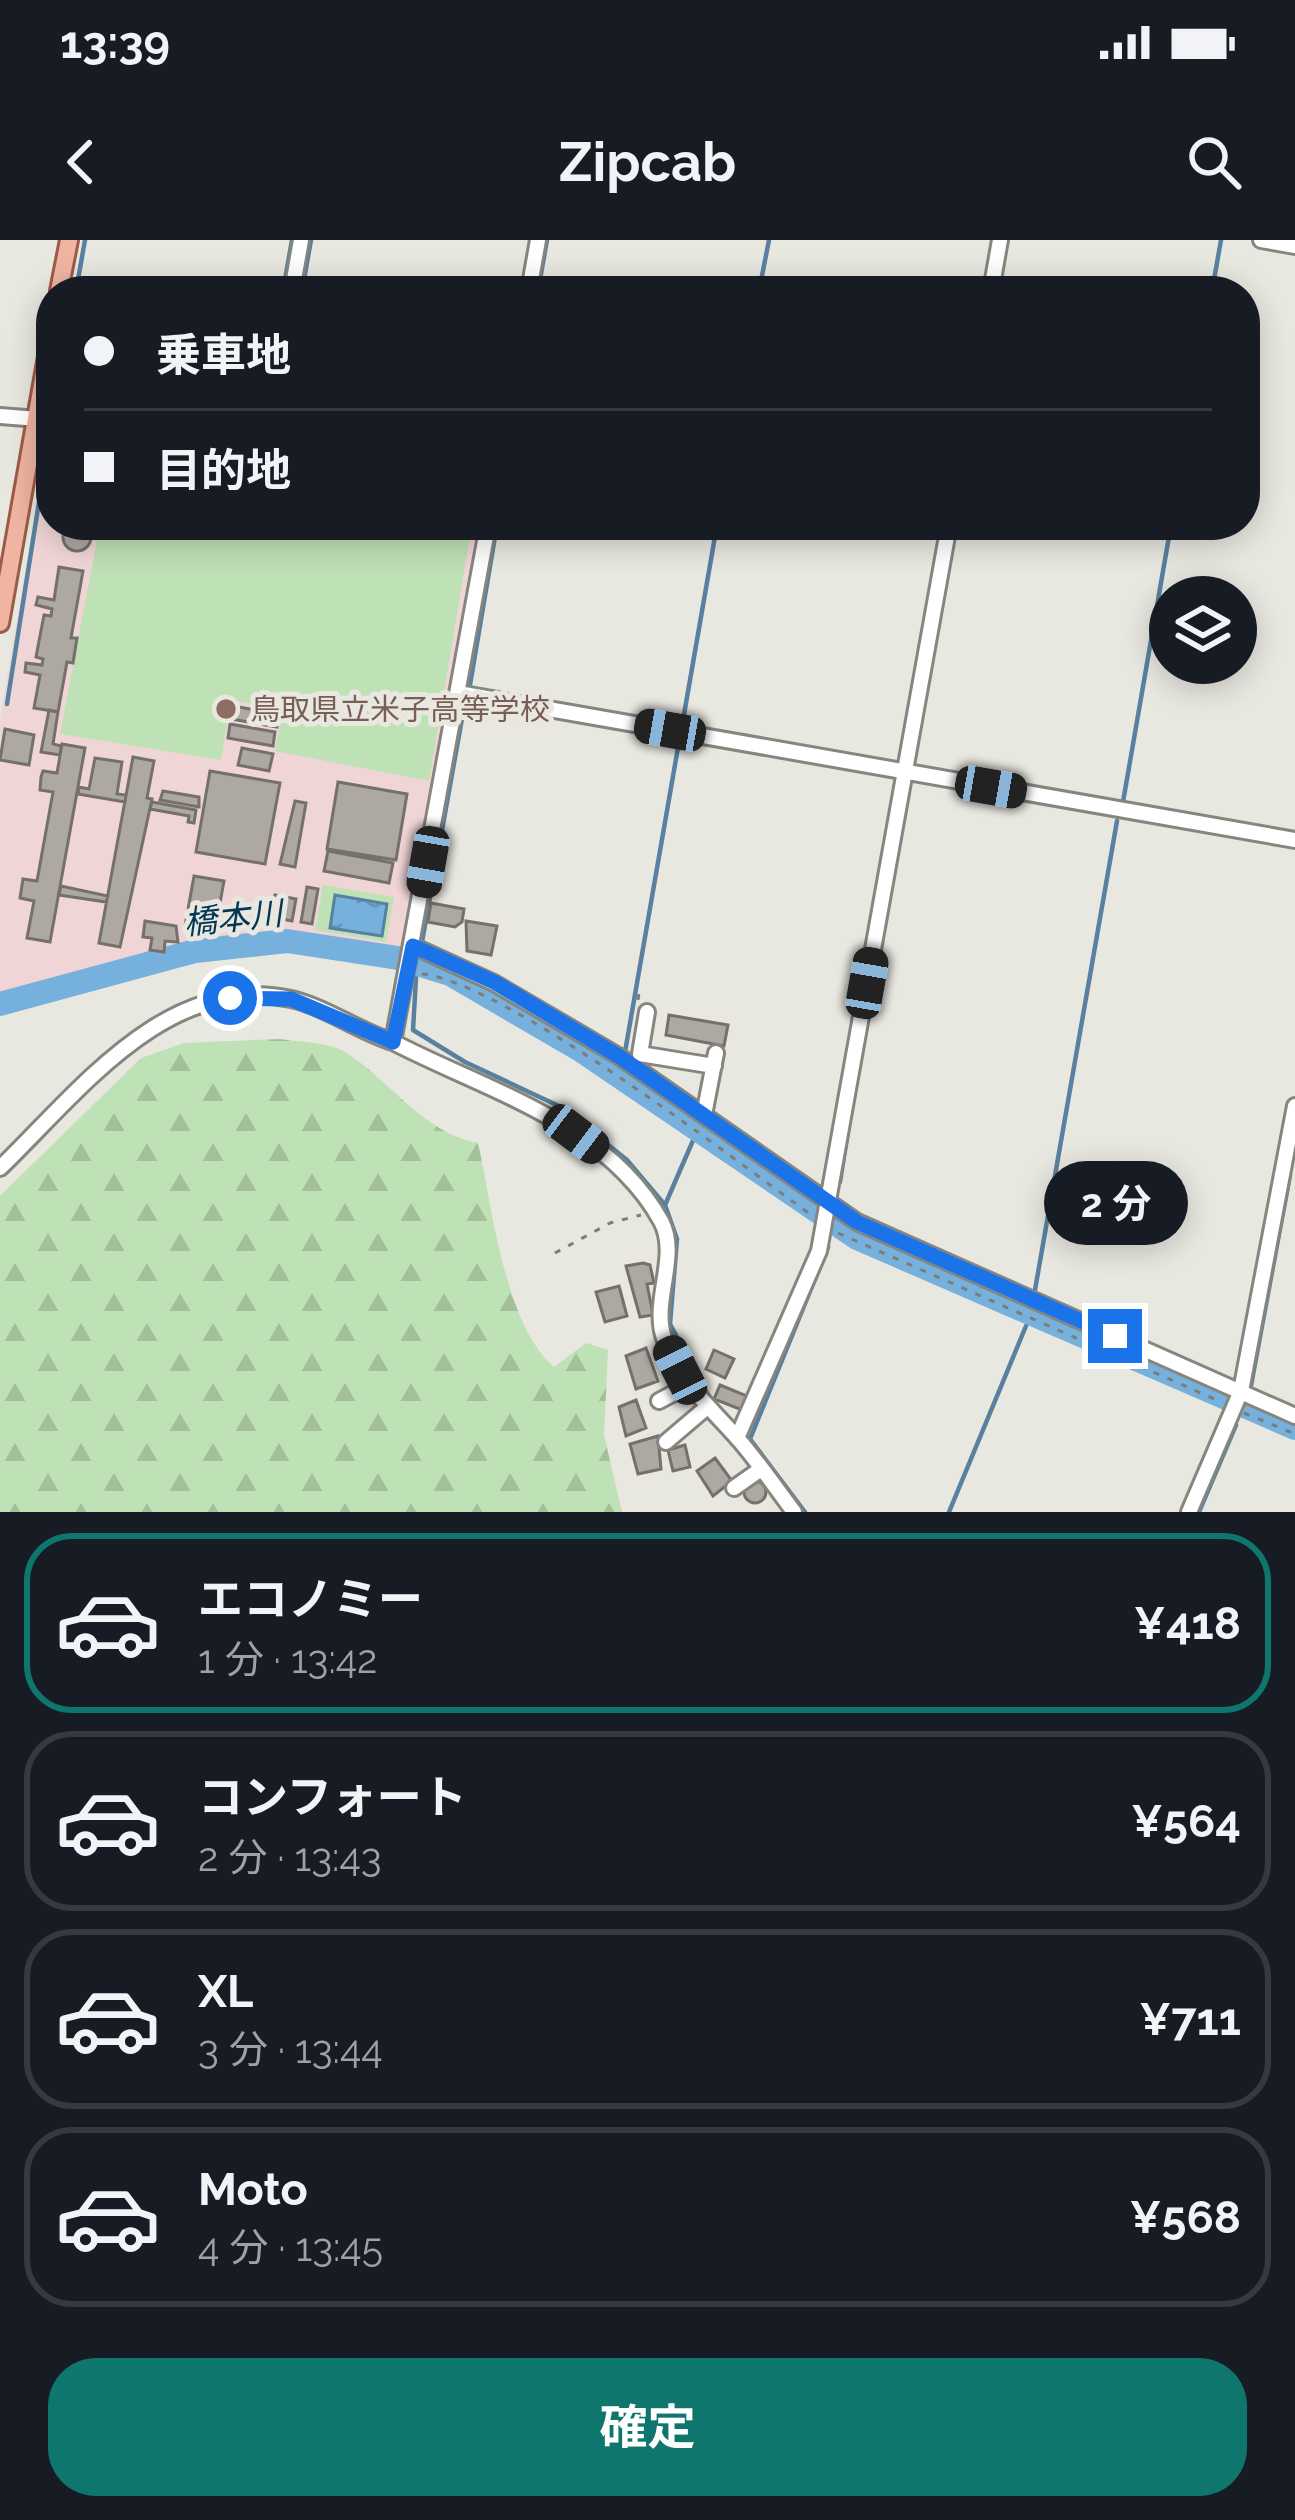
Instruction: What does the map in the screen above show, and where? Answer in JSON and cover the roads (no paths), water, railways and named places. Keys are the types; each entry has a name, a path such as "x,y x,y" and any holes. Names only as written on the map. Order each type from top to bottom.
{"main road":[{"path":"62,276 68,240"},
{"path":"0,623 36,452"}],"street":[{"path":"295,276 301,240"},
{"path":"532,276 538,240"},
{"path":"994,276 1000,240"},
{"path":"1261,240 1295,246"},
{"path":"0,416 36,419"},
{"path":"393,1042 485,540"},
{"path":"737,1438 798,1304 824,1225 946,540"},
{"path":"458,693 1295,840"},
{"path":"413,949 494,982 620,1057 857,1222 1295,1416"},
{"path":"0,1168 127,1046 187,1010 246,995 303,1002 554,1118 632,1182 655,1211 667,1239 661,1324 689,1385 794,1512"},
{"path":"647,1012 640,1054 715,1060 704,1115"},
{"path":"1190,1512 1240,1391 1291,1160 1295,1106"},
{"path":"659,1401 689,1385"},
{"path":"666,1442 706,1408"},
{"path":"734,1488 761,1469"}],"water":[{"path":"335,895 387,904 382,936 330,928"}],"waterway":[{"path":"79,276 85,240"},
{"path":"286,276 292,240"},
{"path":"305,276 311,240"},
{"path":"541,276 547,240"},
{"path":"762,276 769,240"},
{"path":"1215,276 1221,240"},
{"path":"7,704 36,521"},
{"path":"470,685 494,540"},
{"path":"682,726 714,540"},
{"path":"1123,802 1168,540"},
{"path":"930,667 937,631"},
{"path":"422,942 463,713"},
{"path":"625,1052 680,736"},
{"path":"1035,1290 1117,821"},
{"name":"橋本川","path":"0,1004 195,951 287,941 398,958 450,974 582,1051 857,1238 1295,1428"},
{"path":"416,978 413,1030 465,1062 561,1107 627,1160 665,1205 677,1239 670,1324 709,1397"},
{"path":"840,1182 852,1105"},
{"path":"665,1205 698,1129"},
{"path":"1293,1155 1295,1146"},
{"path":"1250,1391 1290,1175"},
{"path":"805,1512 750,1439 828,1247"},
{"path":"949,1512 1026,1326"},
{"path":"1199,1512 1236,1425"}],"place":[{"name":"鳥取県立米子高等学校","path":"226,709"}]}
